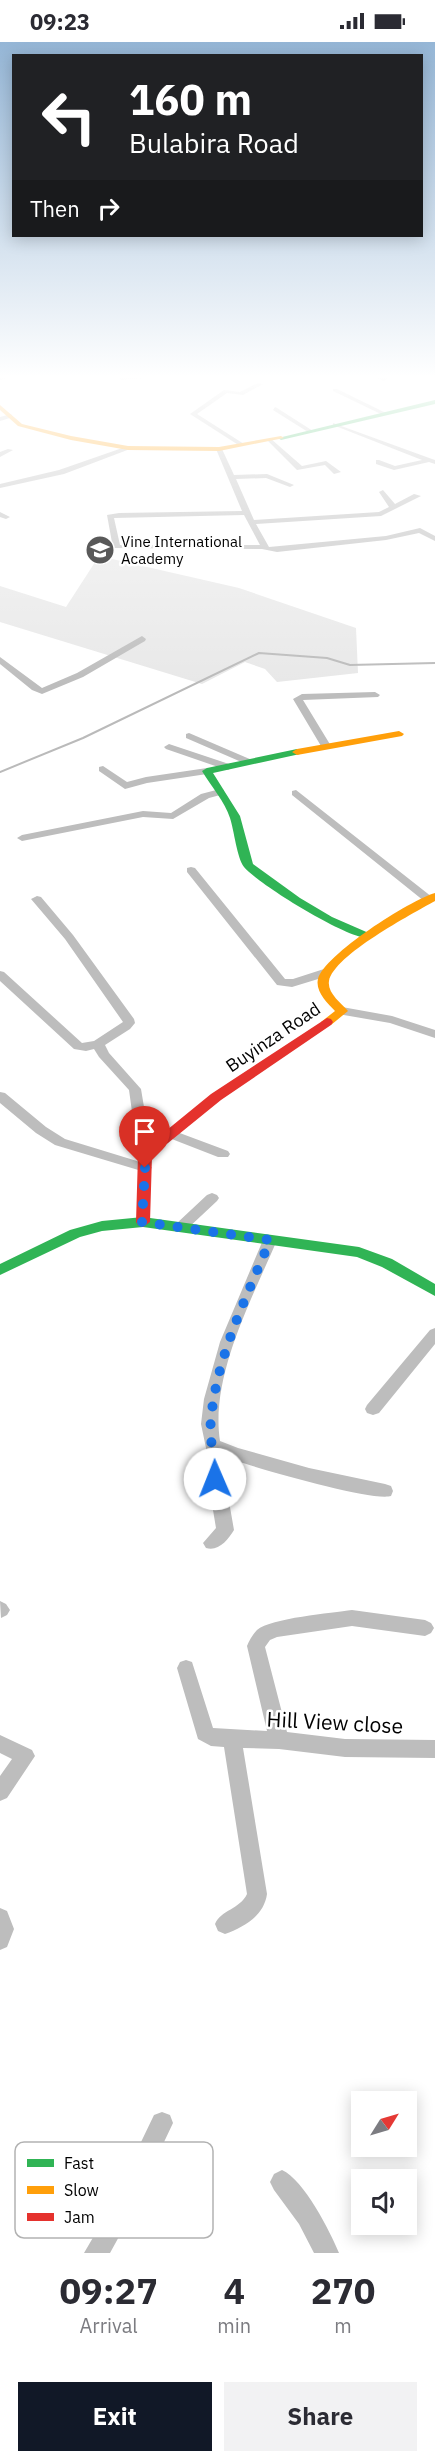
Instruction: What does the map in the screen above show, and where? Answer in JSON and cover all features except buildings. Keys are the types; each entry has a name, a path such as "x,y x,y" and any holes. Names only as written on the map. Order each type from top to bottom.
{"street":[{"path":"0,486 31,479"},
{"path":"233,479 264,547"},
{"path":"275,479 290,485"},
{"path":"383,492 394,508"},
{"path":"251,522 372,515 387,512 417,496"},
{"path":"247,513 110,517 116,546 119,547 264,547 277,550 386,538 420,530 435,539"},
{"path":"0,660 42,691 80,675 142,639"},
{"path":"326,746 298,699 375,695"},
{"path":"103,769 125,786 146,780 399,734"},
{"path":"189,736 249,762"},
{"path":"169,747 217,767"},
{"path":"217,767 220,792 235,816 245,861 253,870 316,912 367,936"},
{"path":"22,838 143,814 173,816 206,796 220,792"},
{"path":"296,793 432,898"},
{"path":"191,870 280,982 292,984 313,975 324,974"},
{"name":"Buyinza Road","path":"145,1162 169,1133 189,1116 292,1048 342,1011 332,1002 322,986 324,974 344,953 367,936 432,898"},
{"path":"0,975 78,1046 98,1044 129,1023 69,937 37,899"},
{"path":"342,1011 392,1020 435,1034"},
{"path":"98,1044 103,1054 135,1089 145,1162 142,1222"},
{"path":"0,1096 41,1130 60,1142 145,1162"},
{"path":"169,1133 224,1154"},
{"path":"181,1227 212,1198"},
{"path":"0,1270 75,1233 102,1226 142,1222 359,1252 387,1263 435,1291"},
{"path":"270,1240 231,1335 214,1388 210,1438 212,1444 278,1467 358,1487 386,1491"},
{"path":"373,1409 435,1334"},
{"path":"212,1543 225,1530 213,1462 213,1451 218,1447"},
{"path":"279,1740 256,1646 264,1635 274,1630 352,1618 425,1628"},
{"name":"Hill View close","path":"186,1668 205,1733 211,1737 232,1740 279,1740 345,1748 435,1749"},
{"path":"225,1924 251,1907 257,1899 232,1740"},
{"path":"0,1744 25,1756 0,1792"},
{"path":"0,1918 4,1929 0,1940"},
{"path":"153,2142 162,2123"},
{"path":"282,2182 307,2216 327,2253"},
{"path":"96,2253 105,2238"}],"shaded area":[{"path":"99,556 239,588 356,628 358,673 277,682 265,669 245,662 202,684 0,622 0,586 66,607"}],"waterway":[{"path":"0,772 83,738 259,653 327,658 350,665 435,663"}],"traffic: fast":[{"path":"297,752 207,771 235,816 248,865 296,900 328,919 367,936"},
{"path":"0,1270 75,1233 102,1226 143,1222 359,1252 387,1263 435,1291"}],"traffic: slow":[{"path":"297,752 399,734"},
{"path":"327,1022 342,1011 325,990 323,981 327,970 353,946 435,896"}],"traffic: jam":[{"path":"143,1222 145,1155 216,1097 327,1022"}],"place":[{"name":"Vine International Academy","path":"100,550"}],"route":[{"path":"145,1168 142,1222 270,1240 231,1335 214,1388 210,1438 212,1444 218,1447 213,1451 215,1479"}]}
